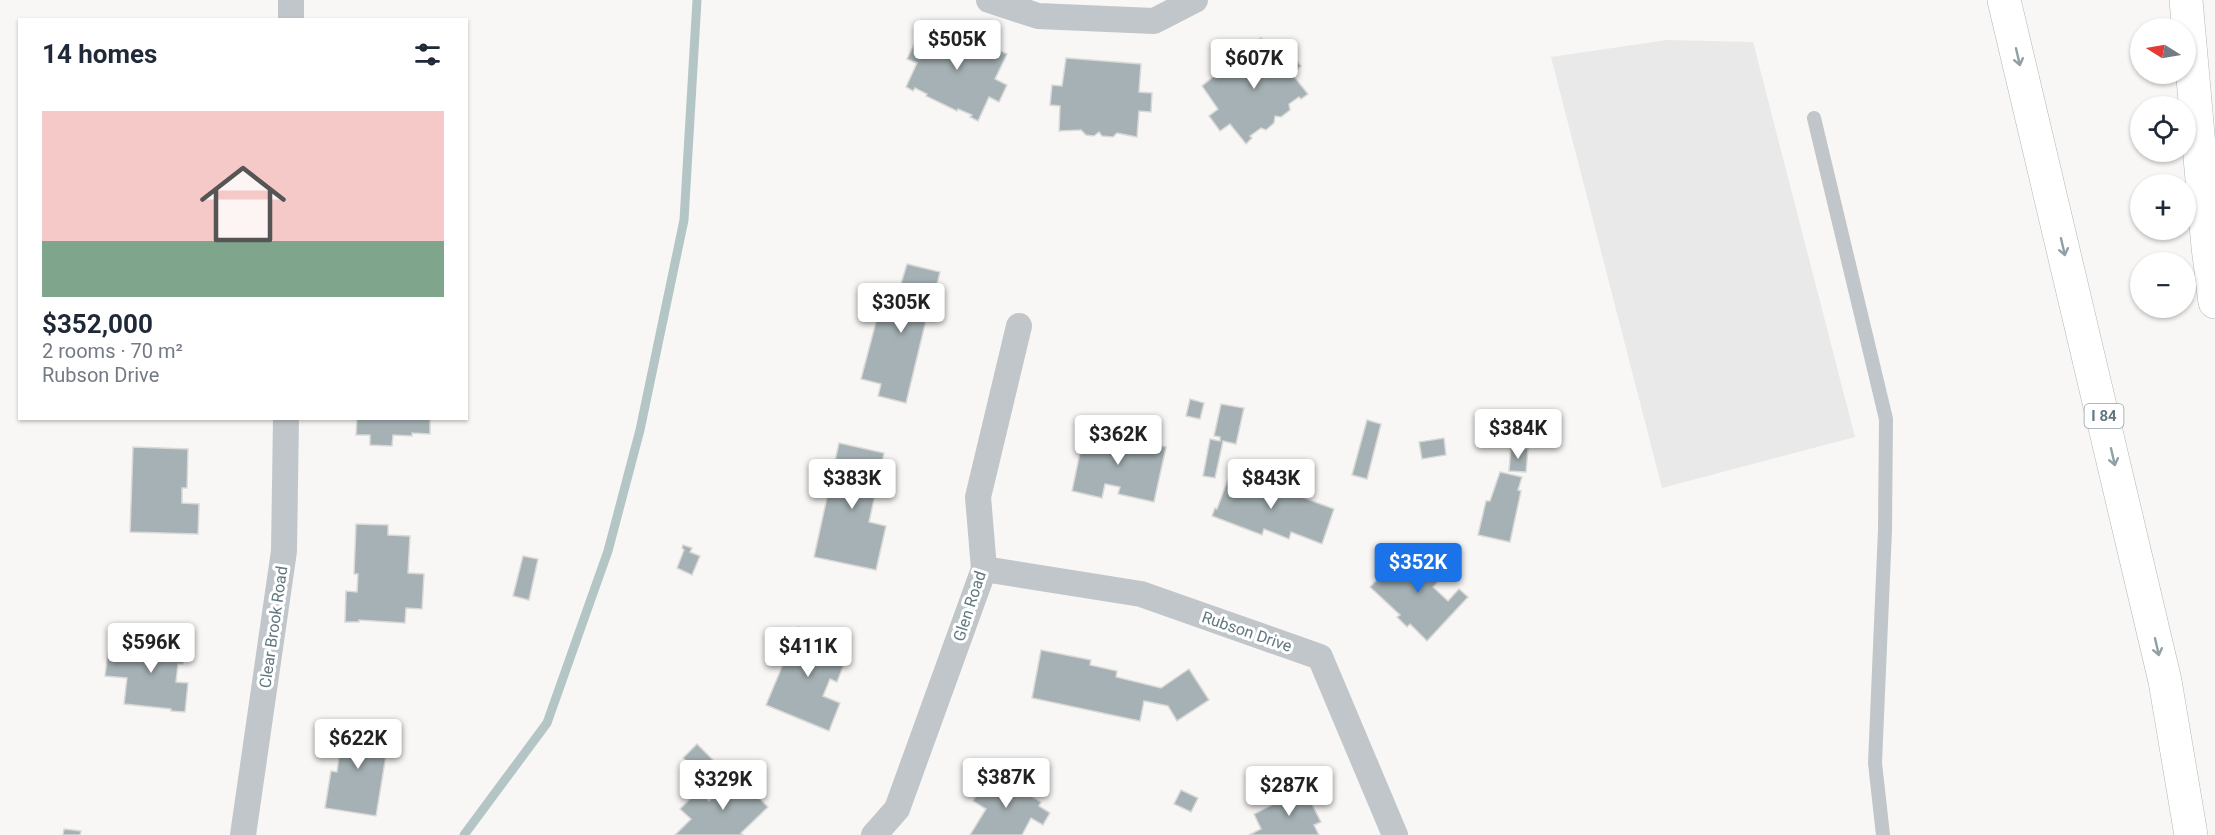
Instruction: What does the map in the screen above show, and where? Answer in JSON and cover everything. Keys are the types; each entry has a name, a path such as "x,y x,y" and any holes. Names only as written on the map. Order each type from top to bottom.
{"highway":[{"name":"I 84","path":"2004,0 2162,669 2192,835"},
{"path":"2186,0 2215,302"}],"street":[{"path":"291,0 291,18"},
{"path":"989,0 1038,16 1154,21 1195,0"},
{"name":"Glen Road","path":"874,835 897,809 984,569 978,496 1019,326"},
{"name":"Clear Brook Road","path":"243,835 284,551 286,420"},
{"name":"Rubson Drive","path":"984,569 1141,594 1320,657 1395,835"}],"lane":[{"path":"1814,118 1886,420 1885,530 1875,763 1883,835"}],"shaded area":[{"path":"1667,40 1753,42 1855,437 1662,488 1551,57"}],"building":[{"path":"940,22 1007,54 995,79 1007,85 999,102 989,97 978,121 970,117 972,115 958,109 957,111 915,88 913,91 906,87 917,63 907,59 915,42 925,46 934,27 937,28"},
{"path":"1261,38 1280,59 1289,52 1301,66 1292,74 1308,94 1289,104 1290,110 1281,117 1275,116 1274,123 1266,130 1261,128 1250,136 1252,138 1246,144 1230,124 1220,131 1209,116 1218,109 1202,86"},
{"path":"1066,58 1141,64 1139,92 1152,93 1151,112 1139,111 1137,137 1117,133 1113,137 1102,136 1099,132 1094,136 1086,135 1081,130 1059,131 1060,106 1050,105 1052,85 1062,86"},
{"path":"907,264 940,272 935,293 938,295 931,322 926,320 906,403 878,396 881,384 861,379 880,307 893,310"},
{"path":"1190,399 1204,403 1200,419 1186,416"},
{"path":"1221,404 1244,408 1236,444 1223,441 1215,478 1203,476 1210,439 1220,441 1220,437 1214,436"},
{"path":"357,420 430,420 430,434 393,435 392,446 370,445 370,435 356,435"},
{"path":"1367,420 1381,424 1367,479 1352,475"},
{"path":"1085,429 1166,447 1154,502 1118,494 1120,487 1105,484 1102,498 1072,491"},
{"path":"1444,438 1446,455 1422,459 1419,442"},
{"path":"839,443 884,453 869,522 886,526 876,570 814,557"},
{"path":"133,447 188,449 187,488 182,488 182,503 199,504 198,534 130,532"},
{"path":"1511,447 1528,449 1526,472 1509,471"},
{"path":"1231,471 1334,509 1322,544 1291,532 1289,539 1264,529 1262,535 1212,516 1215,508 1217,509"},
{"path":"1500,472 1522,477 1510,542 1478,535 1486,501 1490,501"},
{"path":"356,524 388,525 388,535 410,536 408,573 424,574 422,609 406,608 405,623 359,620 359,622 345,622 346,591 357,592 358,574 354,574"},
{"path":"683,545 692,548 690,552 700,556 692,575 677,568 684,550"},
{"path":"1428,550 1449,570 1433,587 1448,601 1459,589 1468,597 1427,641 1410,624 1407,627 1397,617 1400,615 1370,587 1400,556 1412,567"},
{"path":"523,556 538,559 529,600 513,596"},
{"path":"798,627 850,648 837,682 830,679 823,696 840,703 829,731 766,705 784,662 771,658 779,641 790,646"},
{"path":"131,638 184,644 183,664 178,664 176,682 188,683 185,712 124,704 127,678 105,676 108,652 130,654"},
{"path":"1041,650 1091,660 1090,665 1117,671 1116,677 1161,688 1189,669 1209,700 1177,721 1168,706 1144,701 1140,721 1032,698"},
{"path":"339,723 390,731 376,816 325,808 331,771 337,772 339,757 334,756"},
{"path":"697,744 714,761 700,775 683,758"},
{"path":"991,771 1041,802 1039,806 1050,813 1043,825 1031,818 1022,835 970,835 986,809 973,801"},
{"path":"736,775 768,807 741,833 743,835 675,835 691,819 680,809 699,790 709,801"},
{"path":"1304,789 1321,822 1314,825 1319,835 1249,835 1261,829 1254,814"},
{"path":"1181,790 1198,798 1191,812 1174,804"},
{"path":"64,829 81,831 80,835 63,835"}],"waterway":[{"path":"464,835 547,723 608,551 640,430 684,220 697,0"}]}
